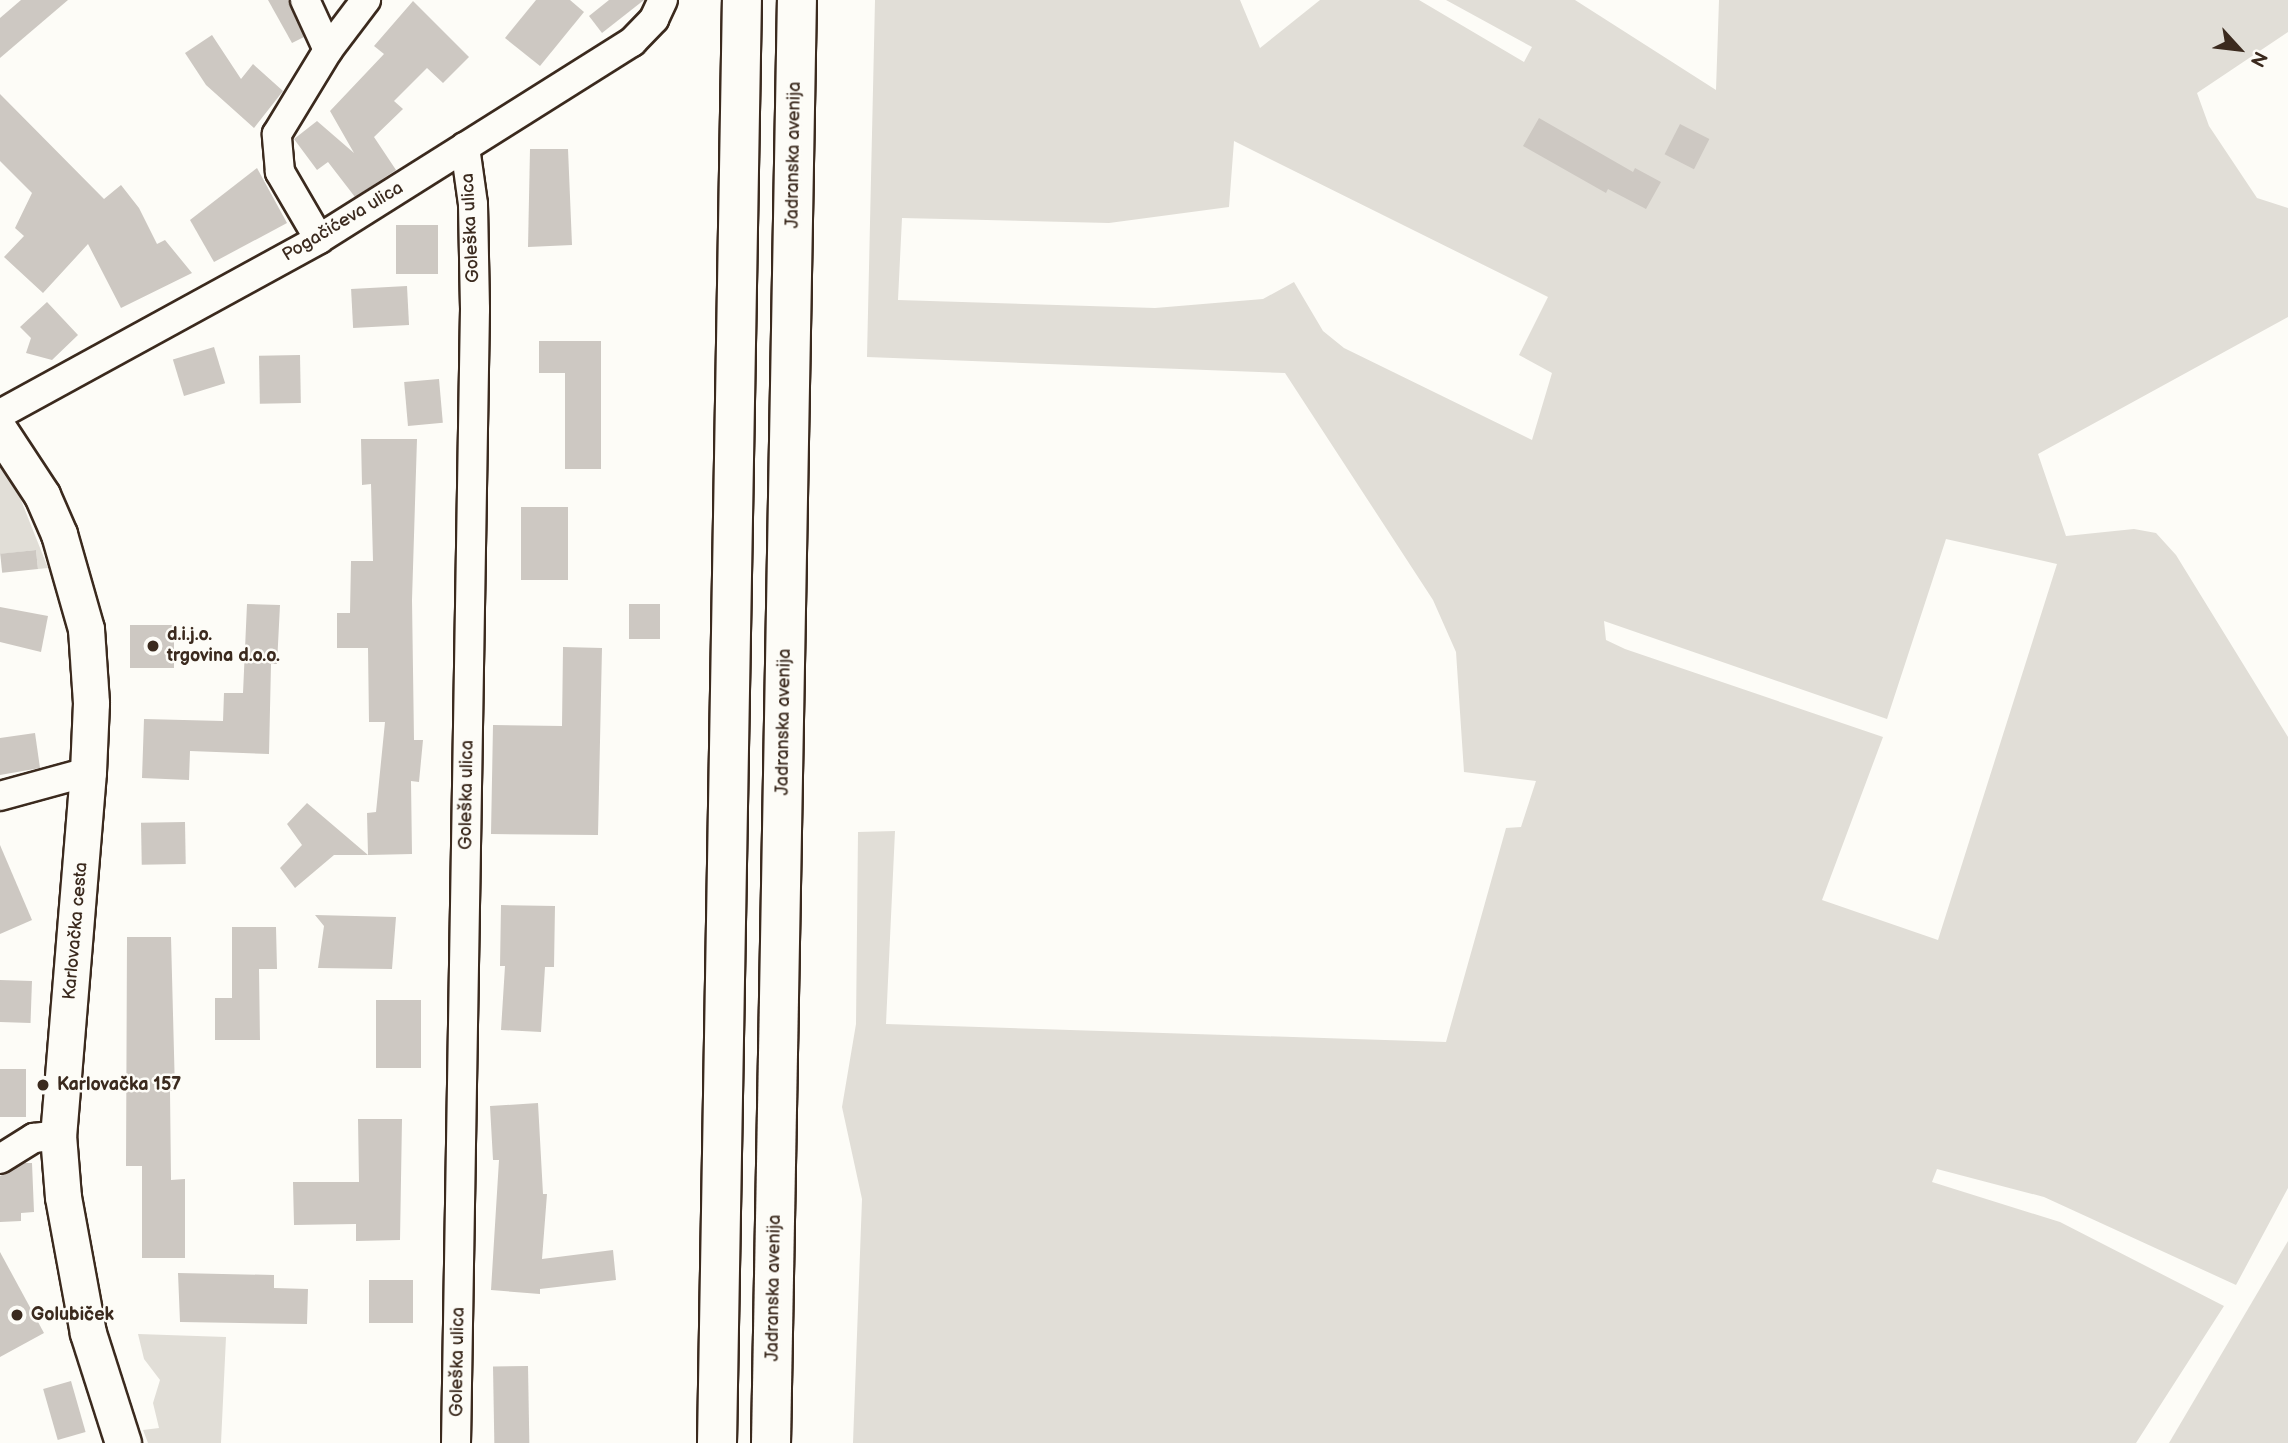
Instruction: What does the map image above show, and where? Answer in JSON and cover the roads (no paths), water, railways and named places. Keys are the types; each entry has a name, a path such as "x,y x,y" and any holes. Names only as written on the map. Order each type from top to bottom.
{"main road":[{"path":"717,1443 742,0"},
{"name":"Jadranska avenija","path":"771,1443 797,0"}],"street":[{"path":"305,0 328,50"},
{"path":"319,239 280,172 276,152 277,134 328,50 366,0"},
{"name":"Pogačićeva ulica","path":"0,414 319,239 632,42 654,19 663,0"},
{"name":"Goleška ulica","path":"456,1443 475,309 473,204 465,147"},
{"name":"Karlovačka cesta","path":"0,431 42,495 74,582 86,629 91,703 88,772 58,1135 63,1197 88,1333 123,1443"},
{"path":"0,796 88,772"},
{"path":"0,1160 34,1138 58,1135"}],"place":[{"name":"d.i.j.o. trgovina d.o.o.","path":"153,646"},
{"name":"Karlovačka 157","path":"43,1085"},
{"name":"Golubiček","path":"17,1315"}]}
